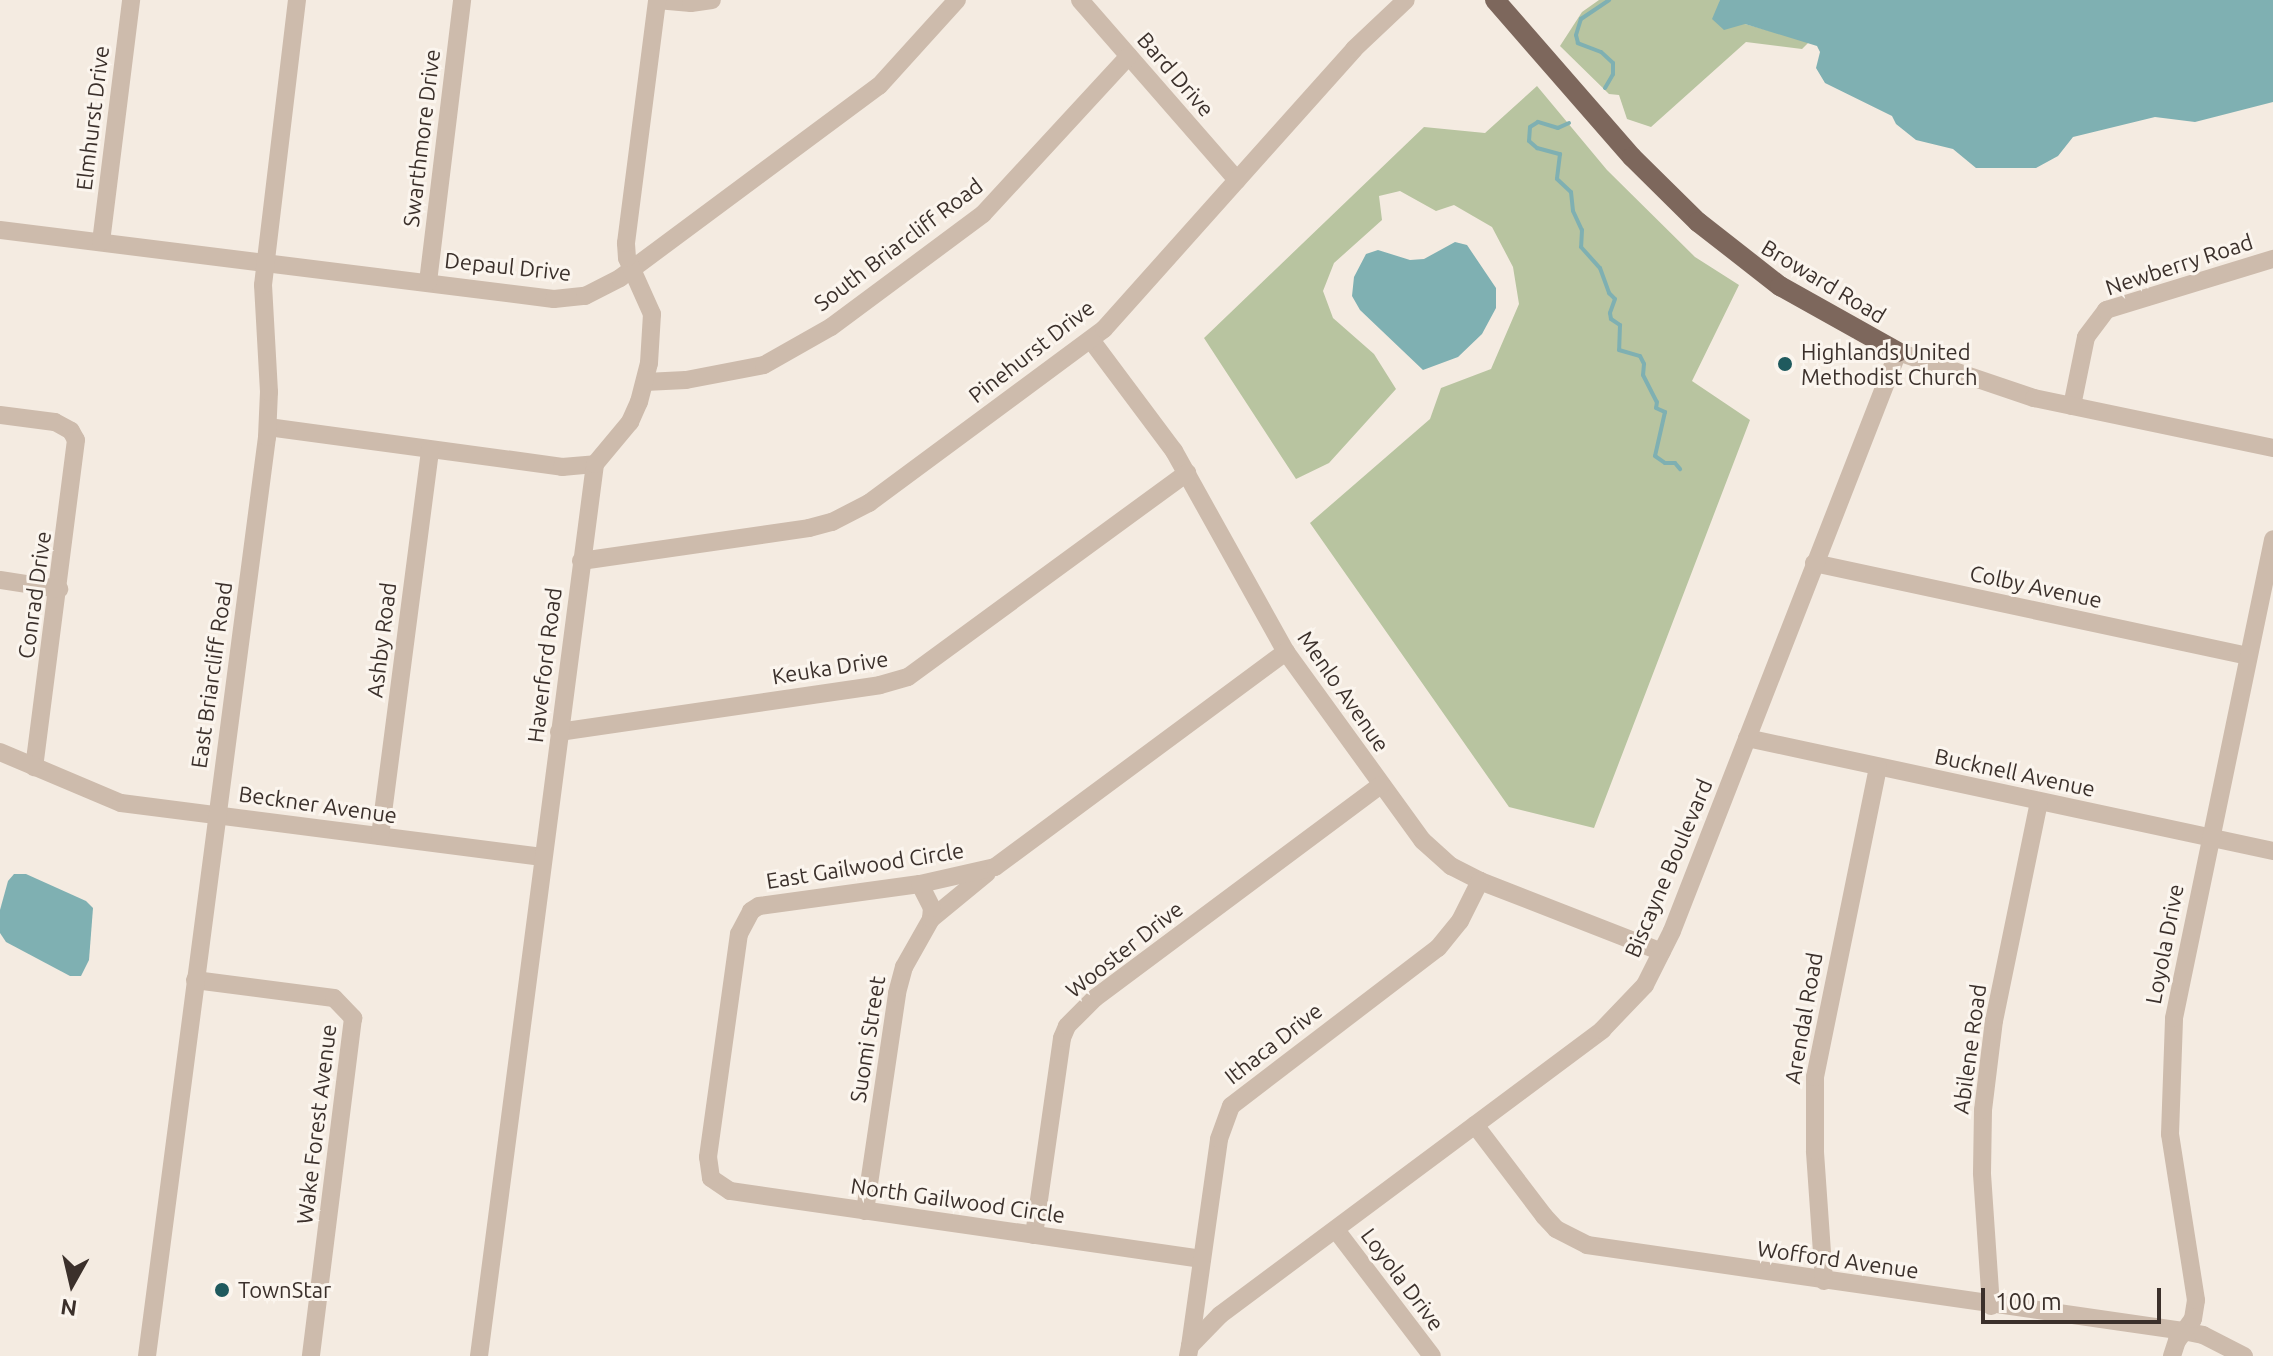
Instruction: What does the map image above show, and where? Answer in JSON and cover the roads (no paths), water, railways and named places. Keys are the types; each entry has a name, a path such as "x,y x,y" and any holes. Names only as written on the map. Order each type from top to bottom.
{"main road":[{"name":"Broward Road","path":"1495,0 1632,157 1698,222 1751,265 1814,308 1898,352"}],"street":[{"name":"Elmhurst Drive","path":"101,242 131,0"},
{"name":"East Briarcliff Road","path":"147,1356 268,427 265,262 297,0"},
{"name":"Swarthmore Drive","path":"428,282 462,0"},
{"path":"268,427 562,467 595,464 630,422 645,382 652,314 632,269 626,243 657,0 691,3 712,0"},
{"name":"Depaul Drive","path":"0,230 563,299 602,290 879,86 957,0"},
{"name":"Bard Drive","path":"1080,0 1237,180"},
{"name":"Pinehurst Drive","path":"581,561 832,522 869,503 1091,340 1354,49 1406,0"},
{"name":"South Briarcliff Road","path":"645,382 686,380 764,365 831,327 983,214 1129,56"},
{"name":"Newberry Road","path":"2072,406 2086,337 2106,310 2273,259"},
{"name":"Menlo Avenue","path":"1091,340 1187,473 1286,652 1381,785 1438,856 1480,881 1662,952"},
{"name":"Broward Road","path":"1898,352 1996,388 2273,448"},
{"name":"Biscayne Boulevard","path":"1189,1351 1220,1315 1619,1015 1645,985 1662,952 1898,352"},
{"name":"Conrad Drive","path":"0,415 55,422 71,431 77,451 34,767"},
{"name":"Ashby Road","path":"380,836 430,450"},
{"name":"Haverford Road","path":"479,1356 595,464"},
{"name":"Keuka Drive","path":"559,732 880,685 908,677 1187,473"},
{"name":"Loyola Drive","path":"2172,1356 2183,1331 2193,1319 2196,1300 2172,1159 2170,1059 2180,981 2273,539"},
{"name":"Colby Avenue","path":"1814,563 2248,656"},
{"path":"0,580 59,589"},
{"name":"East Gailwood Circle","path":"711,1178 708,1157 739,934 745,917 759,906 920,884 995,867 1286,652"},
{"name":"Bucknell Avenue","path":"1747,738 2273,851"},
{"name":"Beckner Avenue","path":"0,752 121,803 543,857"},
{"name":"Arendal Road","path":"1824,1281 1815,1151 1815,1077 1878,767"},
{"name":"Wooster Drive","path":"1034,1235 1062,1038 1067,1026 1095,998 1381,785"},
{"name":"Abilene Road","path":"1991,1306 1982,1173 1983,1110 1994,1021 2039,802"},
{"path":"931,919 995,867"},
{"name":"Ithaca Drive","path":"1189,1351 1219,1139 1231,1106 1438,948 1460,921 1480,881"},
{"path":"920,884 932,908 931,919"},
{"name":"Suomi Street","path":"865,1211 897,993 904,967 931,919"},
{"name":"Wake Forest Avenue","path":"195,980 334,998 353,1018 311,1356"},
{"name":"Wofford Avenue","path":"1475,1125 1556,1229 1587,1245 1991,1306 2183,1331 2203,1335 2244,1356"},
{"name":"North Gailwood Circle","path":"711,1178 730,1191 1202,1259"},
{"name":"Loyola Drive","path":"1336,1230 1432,1356"}],"water":[{"path":"1720,0 2273,0 2273,102 2195,122 2155,117 2073,137 2058,156 2036,168 1976,168 1953,149 1916,140 1896,124 1892,116 1825,83 1816,68 1820,52 1817,46 1745,24 1724,30 1712,19"},
{"path":"1455,242 1467,245 1496,288 1496,308 1482,334 1458,357 1423,370 1360,310 1352,296 1354,277 1366,254 1378,250 1410,260 1424,259"},
{"path":"14,874 26,874 86,901 93,908 89,960 81,976 70,976 6,942 0,933 0,910 8,881"}],"waterway":[{"path":"1605,88 1613,74 1613,63 1601,52 1578,43 1576,35 1581,19 1609,0"},
{"path":"1569,123 1558,128 1538,122 1530,127 1529,141 1537,148 1560,154 1557,179 1571,192 1573,211 1582,230 1581,247 1600,268 1609,293 1615,299 1610,313 1611,319 1620,325 1619,350 1640,356 1644,364 1643,375 1657,402 1656,408 1665,412 1655,456 1665,463 1675,463 1680,469"}],"place":[{"name":"Highlands United Methodist Church","path":"1785,364"},
{"name":"TownStar","path":"222,1290"}]}
